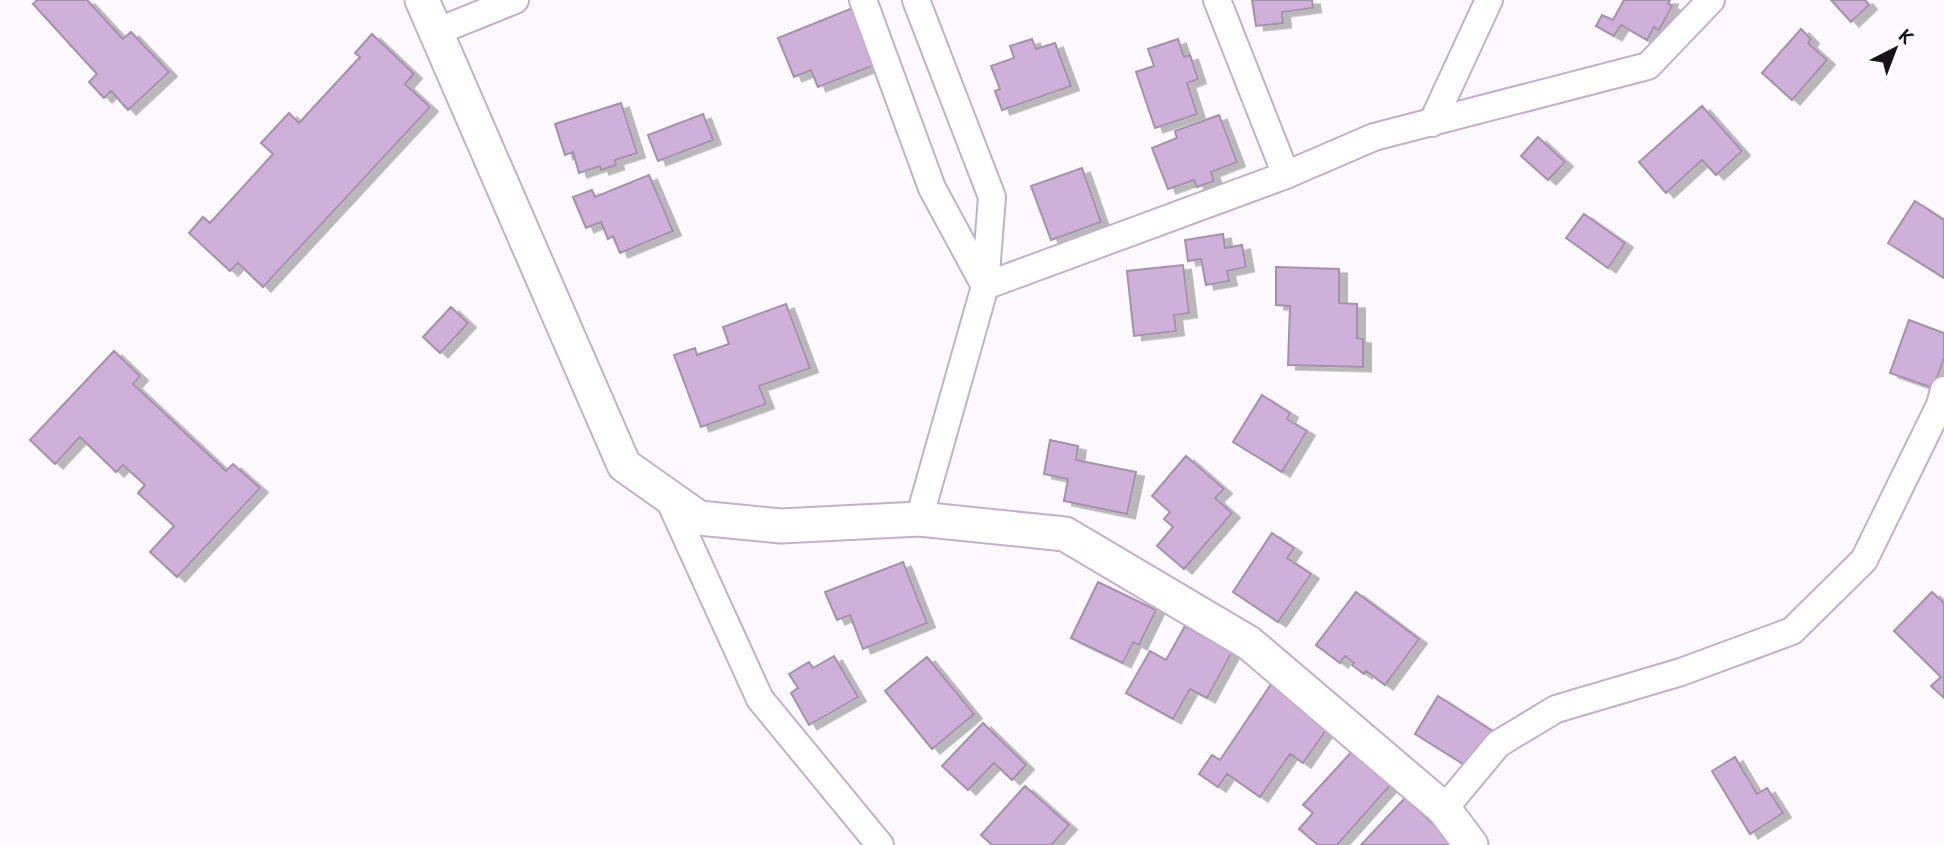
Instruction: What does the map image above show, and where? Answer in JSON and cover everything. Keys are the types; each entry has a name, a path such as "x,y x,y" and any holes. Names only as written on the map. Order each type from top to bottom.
{"street":[{"path":"422,0 624,465 699,518 781,526 919,519 1065,534 1250,643 1444,809 1471,845"},
{"path":"436,32 515,0"},
{"path":"863,0 932,188 985,286"},
{"path":"916,0 992,197 985,286 919,519"},
{"path":"1217,0 1286,175"},
{"path":"1432,122 1489,0"},
{"path":"985,286 1286,175 1374,137 1648,66 1711,0"},
{"path":"1444,809 1499,744 1556,709 1681,672 1792,631 1864,560 1940,405 1944,390"},
{"path":"667,495 760,699 880,845"}],"building":[{"path":"37,0 87,0 123,39 131,32 169,72 128,110 111,91 104,98 89,82 97,74 33,4"},
{"path":"1252,0 1312,0 1313,8 1282,12 1283,23 1256,26"},
{"path":"1624,0 1670,0 1668,4 1672,6 1659,30 1654,27 1647,40 1621,25 1614,36 1596,26 1602,15 1613,20"},
{"path":"1831,0 1865,0 1869,5 1851,22"},
{"path":"855,7 877,64 818,87 811,70 794,77 778,38"},
{"path":"1801,29 1811,39 1808,43 1827,60 1792,100 1762,73"},
{"path":"372,34 414,74 405,84 430,107 263,287 238,263 230,271 189,233 203,217 210,223 273,154 261,143 289,113 299,123 360,57 355,53"},
{"path":"1032,39 1036,49 1055,43 1071,86 1002,110 995,91 1000,89 991,66 1014,58 1010,46"},
{"path":"1178,39 1184,57 1190,55 1198,79 1187,83 1197,114 1155,128 1136,72 1154,66 1148,49"},
{"path":"621,103 637,153 615,160 616,165 601,170 600,166 579,173 573,152 565,155 555,124"},
{"path":"1702,106 1742,151 1716,175 1702,160 1666,193 1639,162"},
{"path":"703,114 713,140 658,161 648,135"},
{"path":"1219,115 1237,162 1211,172 1214,181 1197,187 1194,180 1168,189 1152,148 1177,138 1175,131"},
{"path":"1538,137 1565,162 1548,180 1521,156"},
{"path":"1082,168 1101,222 1051,240 1031,186"},
{"path":"649,175 673,231 620,253 613,236 608,239 601,222 586,228 573,197 592,190 595,197"},
{"path":"1915,201 1944,220 1944,278 1888,243"},
{"path":"1584,214 1625,243 1608,268 1566,238"},
{"path":"1223,234 1225,248 1242,245 1246,267 1227,271 1229,281 1206,285 1201,259 1188,261 1185,240"},
{"path":"1183,265 1189,313 1174,315 1176,331 1134,336 1127,271"},
{"path":"1276,267 1339,269 1339,303 1357,304 1357,338 1363,339 1363,367 1288,365 1290,306 1276,305"},
{"path":"786,304 810,368 759,386 766,404 701,427 674,355 695,348 697,355 729,344 723,327"},
{"path":"451,307 468,323 440,353 423,337"},
{"path":"1909,320 1944,333 1944,358 1933,388 1890,373"},
{"path":"114,351 140,376 133,384 226,471 233,464 260,488 177,577 150,552 174,526 138,493 145,485 123,465 116,472 80,437 55,464 30,440"},
{"path":"1262,395 1290,413 1287,419 1307,431 1282,472 1233,442"},
{"path":"1050,440 1078,446 1076,460 1136,472 1127,514 1064,501 1068,479 1044,474"},
{"path":"1186,456 1224,489 1215,498 1232,513 1184,569 1157,546 1173,527 1164,519 1170,512 1152,496"},
{"path":"1272,533 1294,548 1287,558 1311,574 1278,622 1233,592"},
{"path":"903,562 927,623 863,649 850,615 837,620 825,592"},
{"path":"1098,582 1156,610 1139,645 1133,642 1123,663 1071,638"},
{"path":"1356,592 1419,639 1385,685 1366,671 1364,674 1345,656 1340,663 1316,645"},
{"path":"1932,592 1944,603 1944,698 1931,686 1941,677 1894,631"},
{"path":"1185,626 1232,652 1207,698 1190,689 1173,719 1126,693 1150,651 1166,660"},
{"path":"834,656 858,697 809,725 791,693 798,688 789,674 809,662 813,668"},
{"path":"927,657 974,714 932,749 885,691"},
{"path":"1272,683 1331,723 1303,763 1290,754 1260,797 1227,774 1218,787 1199,774 1212,755 1220,760"},
{"path":"1438,696 1494,732 1471,769 1415,734"},
{"path":"983,723 1026,765 1012,780 994,763 968,790 942,766"},
{"path":"1355,748 1393,782 1337,845 1318,845 1299,829 1313,813 1303,805"},
{"path":"1735,757 1757,794 1767,788 1783,813 1750,834 1712,771"},
{"path":"1025,786 1069,825 1051,845 992,845 981,835"},
{"path":"1405,798 1456,845 1361,845"}]}
